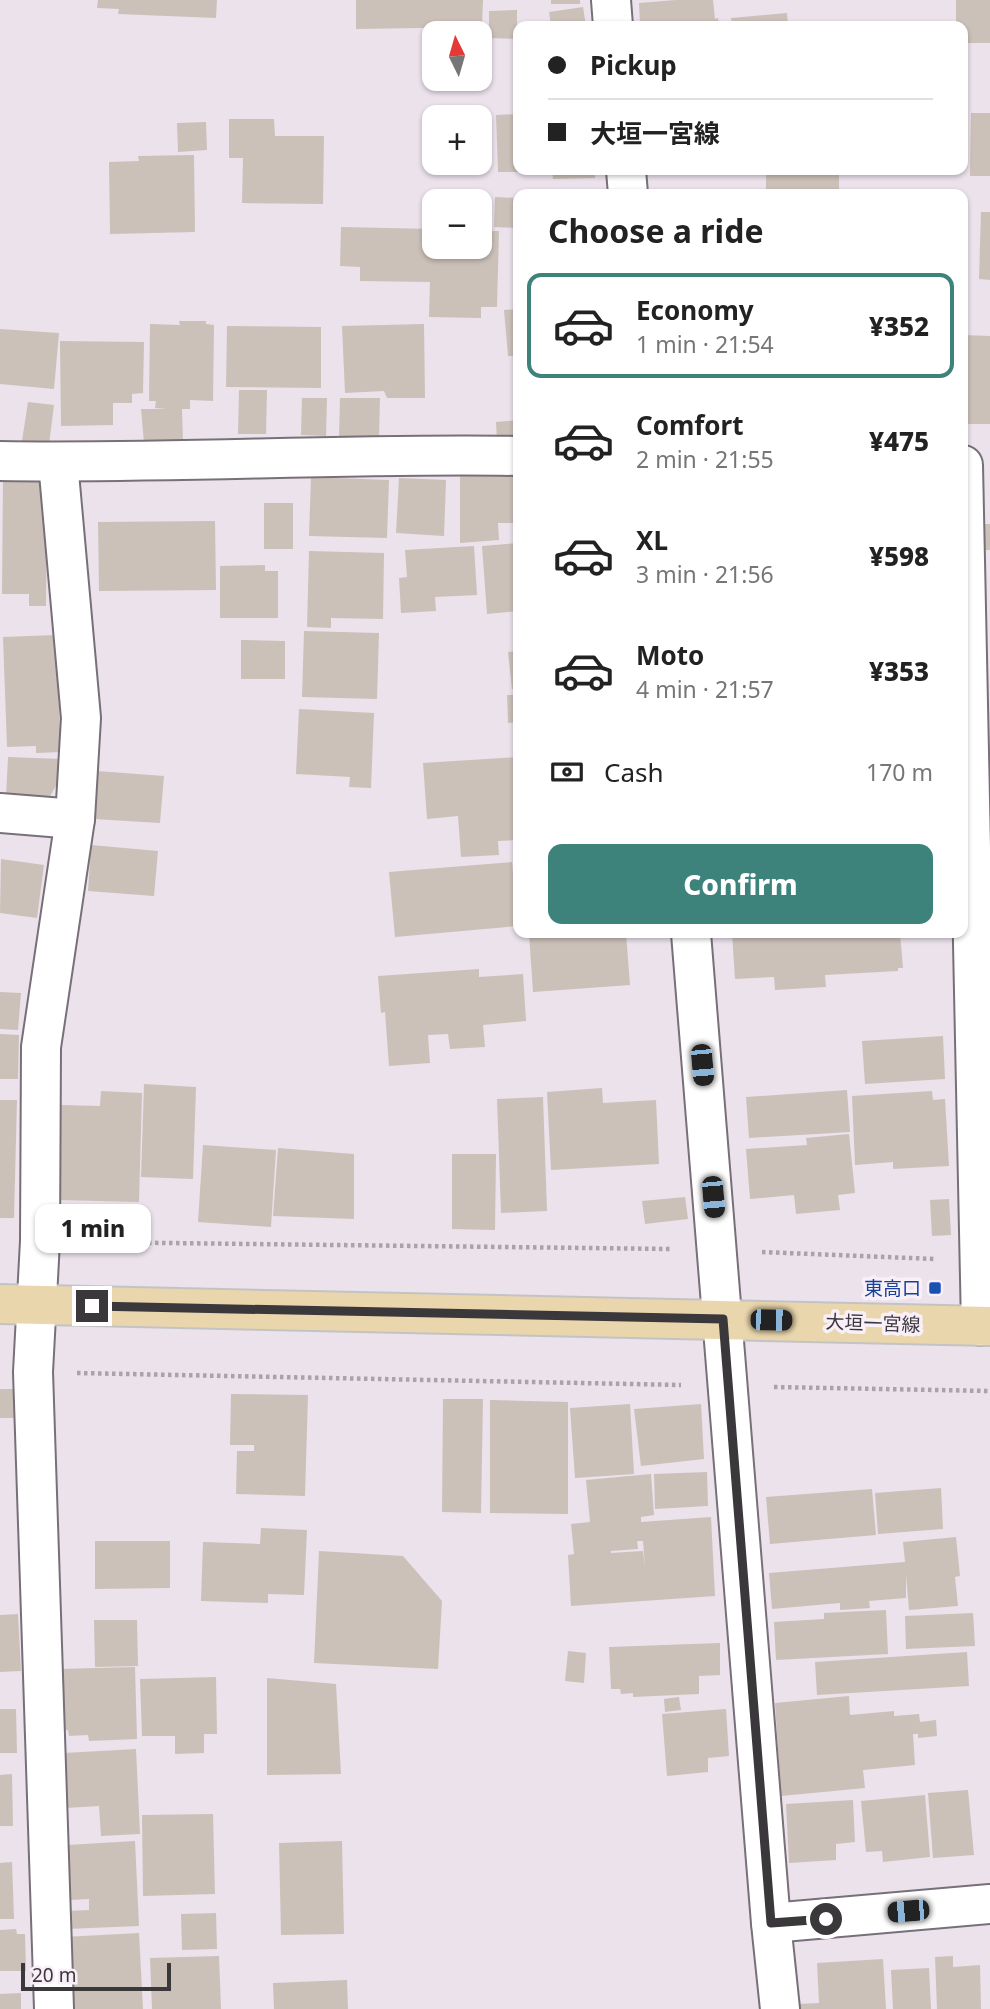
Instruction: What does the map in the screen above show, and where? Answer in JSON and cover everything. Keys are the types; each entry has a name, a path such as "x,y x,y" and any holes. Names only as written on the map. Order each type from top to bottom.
{"main road":[{"name":"大垣一宮線","path":"19,1305 986,1326"}],"street":[{"path":"611,0 613,21"},
{"path":"0,461 408,454 513,456"},
{"path":"54,2009 33,1372 19,1305 40,1241 41,1046 75,819 81,718 58,462"},
{"path":"968,465 990,465"},
{"path":"968,558 980,780 980,1261 986,1326"},
{"path":"0,813 75,819"},
{"path":"691,938 780,2009"},
{"path":"771,1923 990,1904"}],"path":[{"path":"40,1241 676,1249"},
{"path":"751,1252 980,1261"},
{"path":"33,1372 683,1385"},
{"path":"768,1387 990,1391"}],"building":[{"path":"98,0 217,0 216,18 118,14 119,9 97,8"},
{"path":"356,0 483,0 482,21 422,21 422,28 356,29"},
{"path":"551,0 580,0 580,4 551,4"},
{"path":"713,0 715,19 718,18 718,21 640,21 639,3"},
{"path":"956,0 990,0 990,43 968,43 968,21 956,21"},
{"path":"583,7 585,21 550,21 549,12"},
{"path":"517,10 517,21 513,21 513,39 492,38 492,21 489,21 489,11"},
{"path":"787,13 788,21 731,21 731,18"},
{"path":"971,113 990,113 990,176 970,176"},
{"path":"513,114 513,172 498,172 496,115"},
{"path":"229,119 274,119 275,136 324,136 323,204 242,203 243,158 229,158"},
{"path":"206,122 207,150 178,152 177,123"},
{"path":"194,155 195,232 110,234 109,162 139,161 138,156"},
{"path":"553,175 595,175 595,178 553,179"},
{"path":"766,175 839,175 839,189 766,189"},
{"path":"495,197 513,198 513,228 494,227"},
{"path":"981,212 990,212 990,280 979,279"},
{"path":"341,227 422,229 422,259 492,259 492,231 499,231 497,307 481,307 481,318 429,317 430,282 360,281 360,267 340,266"},
{"path":"513,309 513,356 508,356 504,310"},
{"path":"179,321 206,321 206,324 214,325 213,401 190,400 190,409 182,409 183,441 144,443 141,409 167,409 155,408 156,401 149,401 150,324 180,325"},
{"path":"424,324 425,398 387,398 384,391 345,393 342,326"},
{"path":"227,326 321,327 321,388 226,387"},
{"path":"0,329 59,333 54,389 0,384"},
{"path":"968,335 990,336 990,424 968,424"},
{"path":"60,341 144,342 143,393 132,394 132,403 113,403 113,425 61,426"},
{"path":"239,390 267,390 266,434 238,434"},
{"path":"302,398 327,398 326,436 301,435"},
{"path":"340,398 380,398 379,438 339,437"},
{"path":"28,402 54,405 49,445 22,441"},
{"path":"513,420 513,440 497,441 496,422"},
{"path":"500,473 500,476 513,476 513,523 498,523 499,540 460,543 460,474"},
{"path":"3,476 42,476 42,500 47,500 46,606 29,606 29,594 2,594"},
{"path":"311,477 389,480 387,538 309,536"},
{"path":"399,478 446,480 444,536 396,533"},
{"path":"264,503 293,503 293,549 264,549"},
{"path":"215,521 216,590 99,591 98,522"},
{"path":"982,524 990,524 990,550 983,550"},
{"path":"513,543 513,611 487,614 482,546"},
{"path":"474,546 477,595 435,597 436,611 401,613 399,578 407,577 405,550"},
{"path":"309,551 384,553 383,619 331,618 331,628 307,627"},
{"path":"265,565 265,571 278,571 278,618 220,618 220,566"},
{"path":"304,631 379,633 377,699 302,697"},
{"path":"56,635 61,752 36,753 36,746 7,747 3,637"},
{"path":"241,640 285,641 285,679 241,679"},
{"path":"508,652 513,652 512,689"},
{"path":"507,695 513,695 513,722 508,723"},
{"path":"299,709 374,713 371,788 349,787 350,777 296,774"},
{"path":"8,757 61,759 61,777 49,798 6,796"},
{"path":"513,757 513,840 498,841 499,855 461,857 458,816 427,819 423,763"},
{"path":"97,771 164,776 160,823 94,819"},
{"path":"91,845 158,851 154,896 88,891"},
{"path":"1,859 44,865 37,918 0,913"},
{"path":"512,862 513,926 395,937 389,872"},
{"path":"529,938 626,938 630,985 533,992"},
{"path":"732,938 900,938 903,968 898,968 898,971 825,975 826,987 775,990 774,977 735,979"},
{"path":"479,969 479,977 523,974 526,1021 483,1025 485,1047 450,1049 448,1034 428,1035 430,1063 389,1066 385,1012 381,1013 378,976"},
{"path":"0,992 21,993 18,1030 0,1029"},
{"path":"0,1034 19,1035 18,1079 0,1079"},
{"path":"943,1036 945,1079 865,1084 862,1041"},
{"path":"144,1084 196,1087 193,1179 141,1177"},
{"path":"602,1088 603,1103 656,1100 659,1164 551,1170 547,1092"},
{"path":"847,1090 850,1132 749,1138 746,1097"},
{"path":"101,1091 142,1093 139,1202 57,1200 60,1105 100,1106"},
{"path":"932,1091 933,1100 945,1099 949,1166 893,1169 893,1162 855,1165 852,1096"},
{"path":"543,1097 547,1211 501,1213 497,1099"},
{"path":"0,1100 17,1100 14,1218 0,1218"},
{"path":"849,1134 855,1193 838,1195 840,1210 796,1214 794,1195 750,1199 746,1149 807,1145 806,1138"},
{"path":"203,1145 276,1150 271,1227 198,1222"},
{"path":"278,1148 354,1154 354,1219 273,1216"},
{"path":"452,1154 496,1154 495,1230 452,1229"},
{"path":"685,1197 688,1219 645,1224 642,1201"},
{"path":"949,1199 951,1235 932,1236 930,1200"},
{"path":"0,1389 14,1389 14,1418 0,1418"},
{"path":"231,1394 308,1395 305,1496 236,1494 237,1451 254,1451 254,1445 230,1445"},
{"path":"443,1399 483,1399 481,1513 442,1512"},
{"path":"490,1400 568,1402 568,1514 490,1513"},
{"path":"630,1404 634,1474 575,1478 570,1408"},
{"path":"701,1404 704,1459 641,1466 634,1409"},
{"path":"707,1472 708,1506 655,1509 654,1474"},
{"path":"651,1474 654,1515 641,1517 641,1522 711,1517 715,1596 571,1606 568,1555 574,1554 571,1524 590,1522 586,1480","holes":["637,1541 643,1541 645,1567 643,1551 611,1553 638,1549"]},
{"path":"941,1488 943,1529 878,1534 875,1493"},
{"path":"872,1489 876,1535 770,1544 766,1497"},
{"path":"261,1528 307,1530 304,1595 268,1594 268,1603 201,1601 203,1542 260,1544"},
{"path":"956,1537 960,1576 955,1577 958,1606 909,1610 906,1574 906,1598 869,1601 870,1608 840,1610 840,1603 772,1609 769,1573 905,1562 903,1542"},
{"path":"95,1541 170,1541 170,1588 95,1589"},
{"path":"319,1551 403,1556 442,1601 438,1669 314,1663"},
{"path":"886,1610 888,1654 776,1660 774,1622 824,1619 824,1613"},
{"path":"973,1613 975,1646 906,1649 905,1616"},
{"path":"18,1614 21,1671 0,1672 0,1615"},
{"path":"94,1620 137,1620 138,1666 95,1667"},
{"path":"720,1643 720,1675 699,1676 699,1694 633,1697 633,1693 621,1694 620,1689 611,1689 609,1647"},
{"path":"568,1651 586,1653 584,1683 565,1681"},
{"path":"967,1652 969,1686 817,1695 815,1662"},
{"path":"135,1667 137,1739 89,1741 88,1735 69,1736 68,1730 60,1731 58,1669"},
{"path":"216,1677 217,1734 204,1734 204,1753 175,1754 175,1736 142,1736 140,1679"},
{"path":"267,1678 336,1684 341,1774 267,1775"},
{"path":"849,1696 850,1715 894,1711 894,1716 919,1714 920,1722 936,1720 937,1736 918,1738 918,1734 913,1734 915,1765 863,1770 865,1788 781,1796 775,1703"},
{"path":"679,1697 681,1710 665,1712 664,1699"},
{"path":"0,1709 16,1709 17,1753 0,1753"},
{"path":"726,1709 729,1756 708,1758 708,1772 667,1776 662,1714"},
{"path":"136,1749 140,1834 101,1836 99,1806 66,1808 64,1753"},
{"path":"12,1774 13,1826 0,1826 0,1775"},
{"path":"968,1790 974,1855 933,1858 928,1793"},
{"path":"925,1795 930,1857 883,1862 882,1851 866,1852 861,1801"},
{"path":"853,1800 855,1842 836,1844 836,1860 789,1863 786,1804"},
{"path":"213,1814 215,1894 143,1896 142,1815"},
{"path":"135,1841 139,1926 66,1929 65,1911 89,1910 89,1899 70,1900 67,1845"},
{"path":"342,1841 344,1934 281,1935 279,1843"},
{"path":"12,1862 14,1919 0,1919 0,1863"},
{"path":"216,1913 217,1949 182,1950 181,1914"},
{"path":"16,1929 17,1934 25,1934 26,1971 0,1971 0,1930"},
{"path":"139,1933 143,2009 69,2009 64,1937"},
{"path":"219,1956 221,2009 152,2009 150,1958"},
{"path":"953,1956 953,1967 980,1965 981,2009 937,2009 935,1957"},
{"path":"883,1959 886,2009 799,2009 798,2004 819,2003 817,1963"},
{"path":"929,1968 931,2009 893,2009 891,1970"},
{"path":"347,1980 348,2009 274,2009 273,1983"},
{"path":"21,1993 21,2009 0,2009 0,1994"}],"place":[{"name":"東高口","path":"935,1288"}],"route":[{"path":"92,1306 723,1319 771,1923 826,1919"}]}
